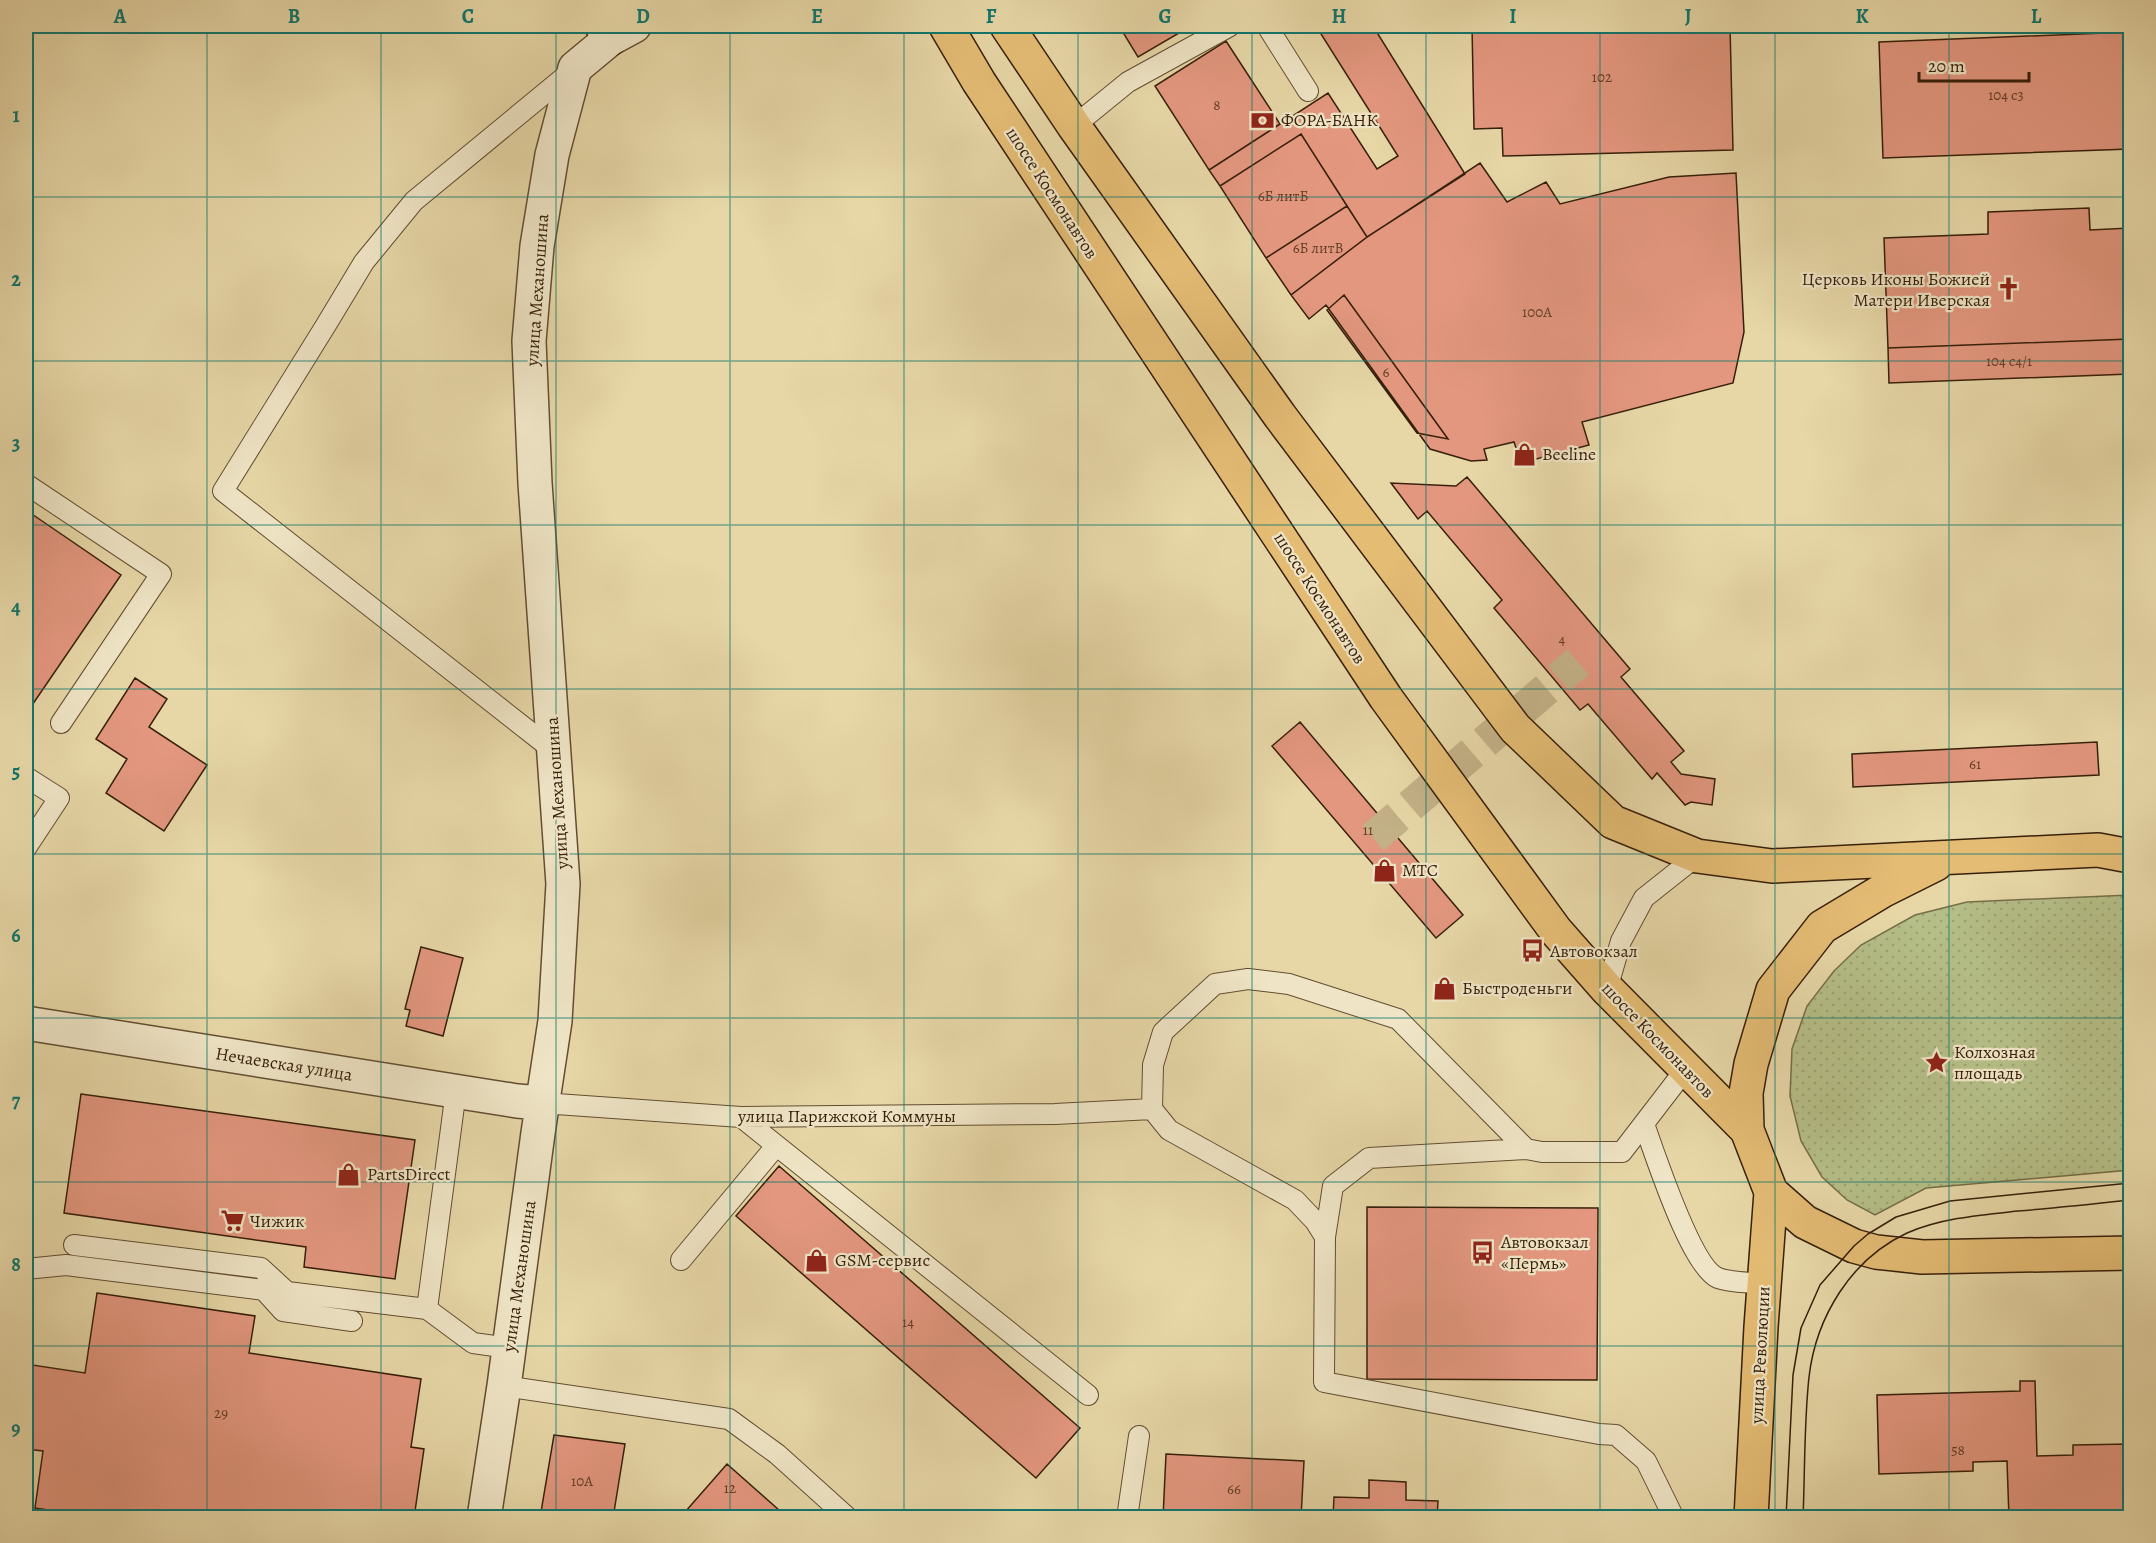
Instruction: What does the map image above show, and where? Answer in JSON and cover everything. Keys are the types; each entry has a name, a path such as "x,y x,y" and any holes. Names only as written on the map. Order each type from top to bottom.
{"main road":[{"name":"шоссе Космонавтов","path":"946,26 986,92 1386,698 1556,931 1607,989 1747,1130"},
{"path":"1006,26 1074,126 1280,416 1515,728 1613,822 1697,856 1772,866 1946,859 2130,847"},
{"path":"2098,850 2130,856"},
{"path":"1946,859 1882,891 1822,927 1773,990 1751,1064 1746,1093 1747,1130 1771,1192 1805,1222 1854,1246 1876,1252 1922,1257 2130,1253"},
{"name":"улица Революции","path":"1751,1518 1771,1192"}],"street":[{"path":"575,68 615,30"},
{"name":"улица Механошина","path":"483,1518 504,1386 555,1021 563,884 535,483 529,341 537,246 552,154 575,68"},
{"name":"Нечаевская улица","path":"26,1023 542,1103"}],"lane":[{"path":"1074,126 1128,82 1230,26"},
{"path":"1267,26 1308,91"},
{"path":"553,750 223,491 327,325 364,261 414,201 575,68"},
{"path":"26,484 161,574 61,723"},
{"path":"26,777 59,798 26,848"},
{"path":"1607,989 1621,941 1644,898 1697,856"},
{"path":"1325,1238 1315,1221 1295,1200 1169,1130 1152,1109 1153,1065 1163,1032 1215,984 1248,979 1289,984 1398,1019 1526,1149"},
{"path":"1674,1518 1646,1461 1616,1436 1324,1382 1325,1238 1333,1186 1369,1158 1438,1152 1526,1149 1552,1152 1622,1152 1685,1070"},
{"path":"427,1309 456,1091"},
{"name":"улица Парижской Коммуны","path":"542,1103 741,1117 1055,1114 1152,1109"},
{"path":"741,1117 1088,1395"},
{"path":"1644,1124 1688,1239 1710,1272 1718,1278 1764,1284"},
{"path":"681,1260 776,1146"},
{"path":"74,1245 261,1268 287,1292 427,1309 473,1343 509,1348"},
{"path":"26,1269 66,1265 264,1290 284,1311 352,1321"},
{"path":"504,1386 729,1419 777,1454 848,1518"},
{"path":"1127,1518 1139,1436"}],"green space":[{"path":"2130,895 2130,1170 1926,1188 1875,1215 1847,1200 1822,1177 1801,1141 1790,1096 1792,1049 1807,1006 1834,971 1861,945 1915,915 1967,902"}],"building":[{"path":"1139,26 1191,26 1138,57 1124,34"},
{"path":"1316,26 1373,26 1465,174 1367,237 1301,134 1220,186 1209,170 1328,93 1377,169 1398,156"},
{"path":"1472,26 1730,26 1733,150 1503,156 1502,128 1474,129"},
{"path":"2130,32 2130,149 1883,158 1879,42"},
{"path":"1226,41 1280,124 1209,170 1155,86"},
{"path":"1301,134 1347,206 1266,258 1220,186"},
{"path":"1480,163 1507,202 1546,182 1560,204 1669,177 1736,173 1744,332 1733,383 1582,422 1589,445 1521,463 1514,442 1484,449 1487,460 1471,461 1430,449 1326,305 1309,319 1291,295 1367,237"},
{"path":"1347,206 1367,237 1291,295 1266,258"},
{"name":"Церковь Иконы Божией Матери Иверская","path":"2089,208 2090,230 2130,228 2130,339 1888,348 1884,238 1988,234 1988,212"},
{"path":"1344,295 1448,439 1417,433 1327,310"},
{"path":"2130,339 2130,374 1889,383 1888,348"},
{"path":"1467,477 1630,669 1621,677 1684,751 1671,762 1681,774 1715,779 1712,805 1691,802 1685,805 1657,773 1652,779 1588,704 1580,710 1494,608 1502,600 1427,511 1418,519 1391,483 1456,486"},
{"path":"26,510 121,575 26,714"},
{"path":"135,678 167,699 149,727 207,765 164,831 106,793 127,759 96,739"},
{"path":"1300,722 1463,915 1436,938 1272,746"},
{"path":"2097,742 2099,775 1853,787 1852,754"},
{"path":"421,947 463,958 443,1036 406,1026 410,1010 405,1009"},
{"path":"81,1094 415,1140 395,1279 304,1267 306,1247 64,1213"},
{"path":"779,1166 1080,1428 1036,1478 736,1216"},
{"name":"Автовокзал «Пермь»","path":"1367,1207 1598,1208 1597,1380 1367,1379"},
{"path":"97,1293 255,1316 249,1353 421,1379 411,1447 424,1449 414,1518 101,1518 35,1508 43,1451 26,1449 26,1364 85,1373"},
{"path":"2020,1381 2035,1381 2037,1456 2073,1455 2073,1445 2130,1444 2130,1518 2009,1518 2007,1461 1973,1462 1973,1471 1879,1474 1877,1395 2020,1391"},
{"path":"554,1435 625,1444 613,1518 540,1518"},
{"path":"1166,1454 1304,1461 1301,1518 1163,1518"},
{"path":"727,1464 788,1518 690,1518 685,1512"},
{"path":"1369,1480 1406,1482 1406,1500 1438,1501 1437,1518 1333,1518 1334,1497 1369,1498"}],"tunnel":[{"path":"1373,838 1578,662"}],"tram line":[{"path":"1786,1518 1793,1375 1801,1328 1820,1285 1854,1246 1868,1234 1896,1217 1950,1201 2130,1183"},
{"path":"1803,1518 1806,1412 1813,1355 1828,1312 1853,1274 1869,1258 1887,1244 1907,1233 1947,1221 1990,1214 2130,1200"}],"place":[{"name":"ФОРА-БАНК","path":"1263,120"},
{"name":"Церковь Иконы Божией Матери Иверская","path":"2008,289"},
{"name":"Beeline","path":"1524,454"},
{"name":"МТС","path":"1384,870"},
{"name":"Автовокзал","path":"1532,951"},
{"name":"Быстроденьги","path":"1444,988"},
{"name":"Колхозная площадь","path":"1936,1062"},
{"name":"PartsDirect","path":"349,1174"},
{"name":"Чижик","path":"232,1221"},
{"name":"Автовокзал «Пермь»","path":"1483,1252"},
{"name":"GSM-сервис","path":"817,1260"}]}
